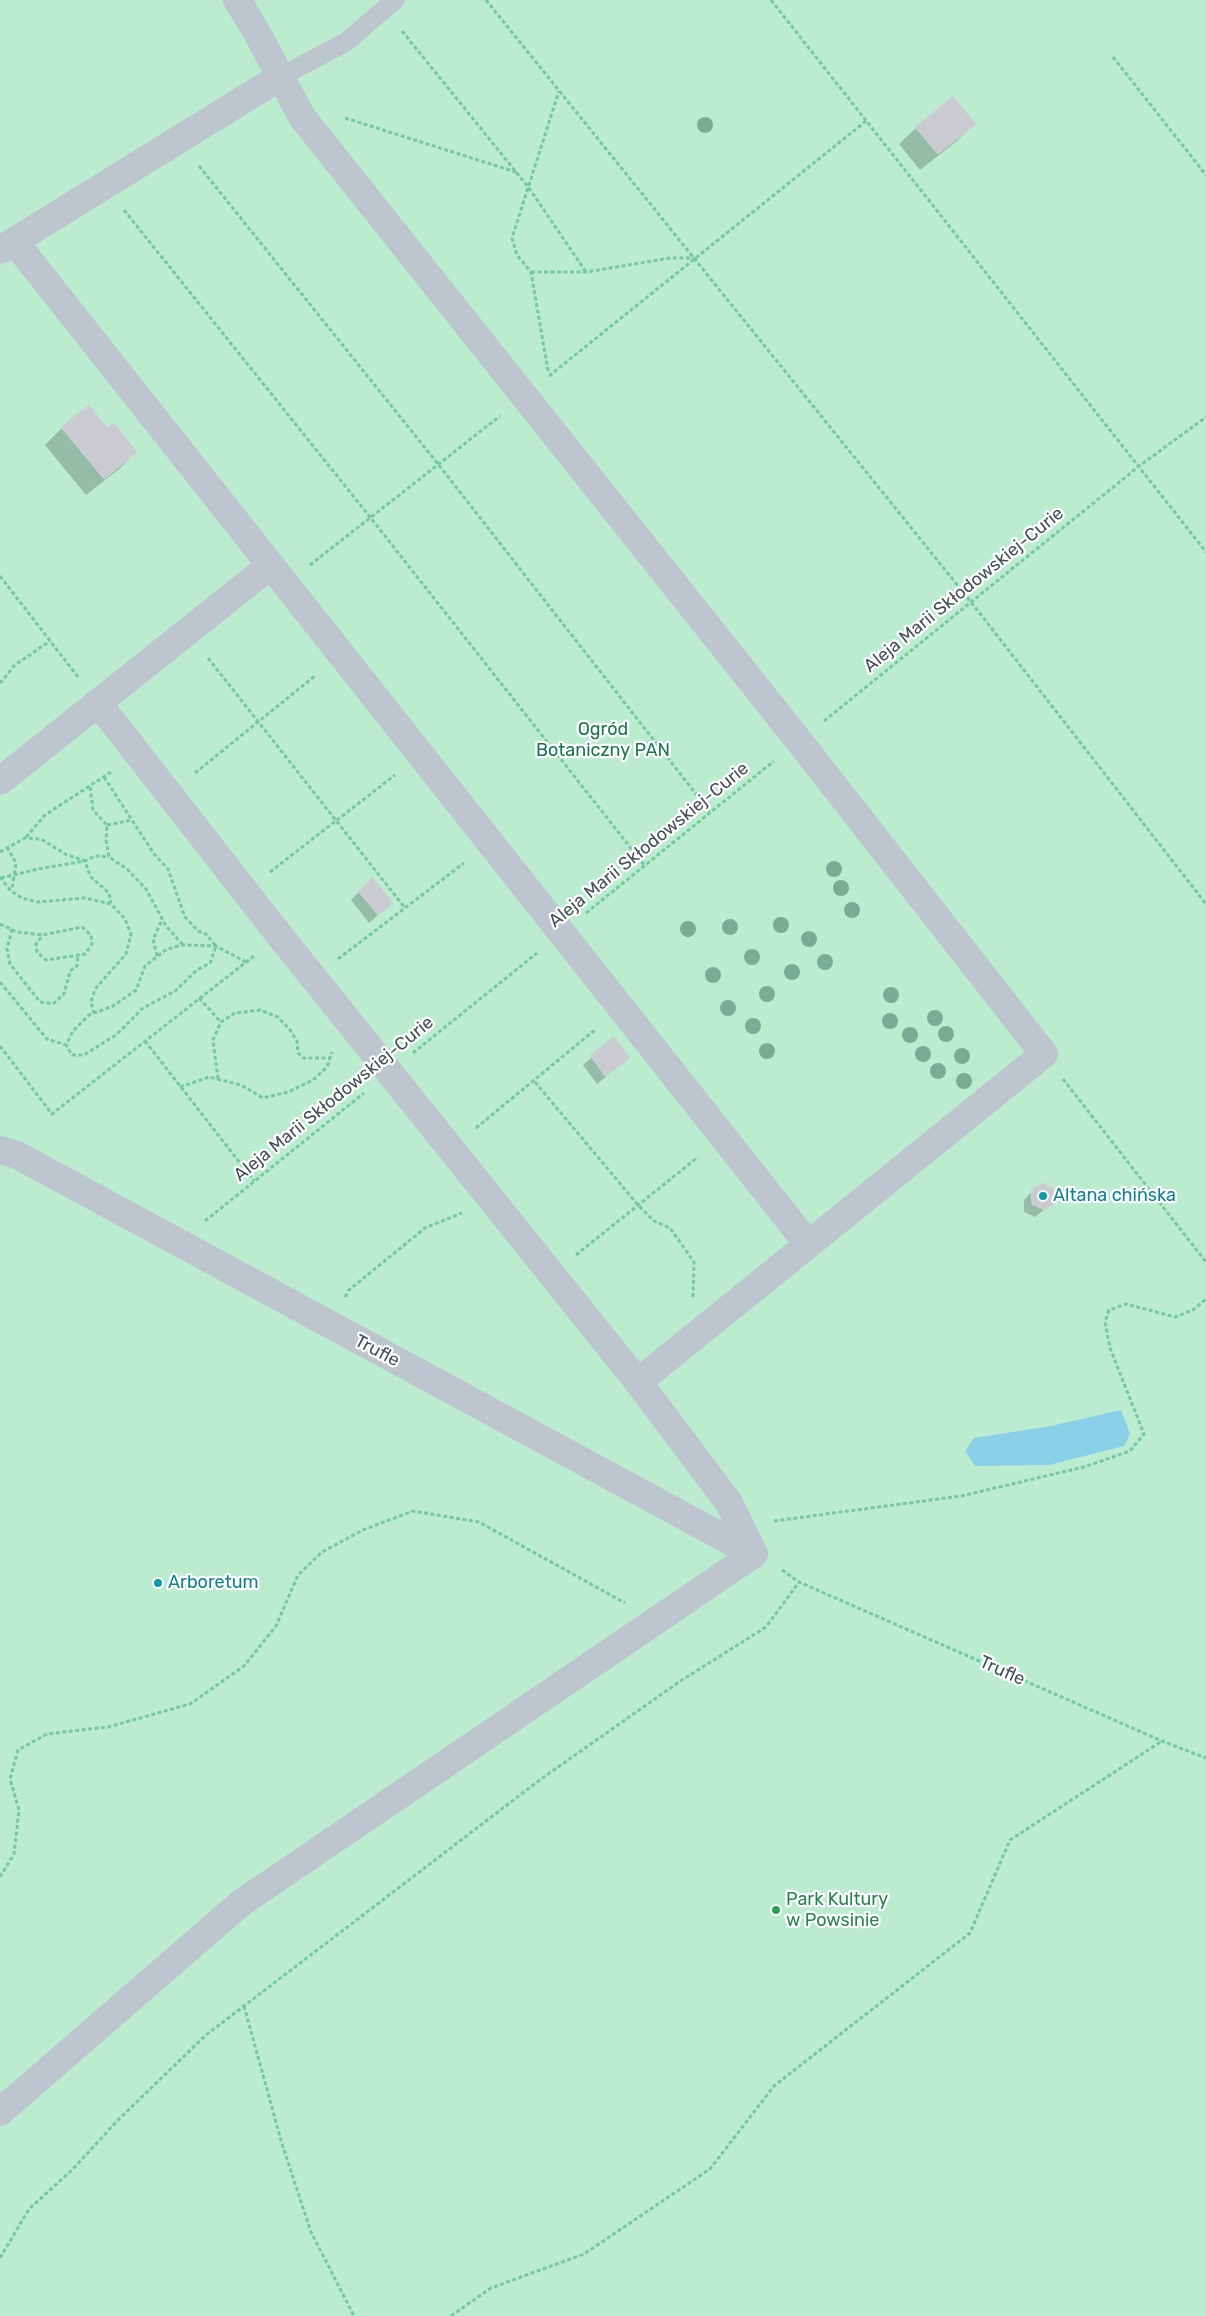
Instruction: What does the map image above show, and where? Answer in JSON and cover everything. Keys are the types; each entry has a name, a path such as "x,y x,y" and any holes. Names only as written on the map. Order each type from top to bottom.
{"street":[{"path":"237,0 256,31 302,118 799,742 1044,1054 638,1382"},
{"path":"280,77 7,246 279,575 808,1244"},
{"path":"0,781 188,632 279,575"},
{"path":"0,2112 241,1903 754,1554 741,1524 729,1503 638,1382 280,936 98,703"},
{"name":"Trufle","path":"0,1150 17,1155 754,1554"}],"lane":[{"path":"280,77 346,42 390,4"}],"path":[{"path":"486,0 971,602 1206,904"},
{"path":"771,0 1206,552"},
{"path":"390,4 529,188 586,272"},
{"path":"1113,57 1206,175"},
{"path":"549,376 531,272 517,255 512,238 559,91"},
{"path":"302,118 319,109 516,172"},
{"path":"279,575 370,517 524,397 866,121"},
{"path":"179,141 438,464 710,812"},
{"path":"105,186 370,517 645,866"},
{"path":"531,272 586,272 670,258 694,258"},
{"name":"Aleja Marii Skłodowskiej-Curie","path":"177,1243 971,602 1138,468 1206,417"},
{"path":"0,576 98,703"},
{"path":"188,632 405,908"},
{"path":"0,683 15,665 50,641"},
{"path":"169,793 259,723 342,654"},
{"path":"0,852 7,846 25,838 45,815 90,787 138,753"},
{"path":"246,892 422,754"},
{"path":"104,777 154,854 168,869 186,917 198,931 206,934 216,946 246,962"},
{"path":"90,787 93,810 107,825 106,840 109,857"},
{"path":"107,825 132,820"},
{"path":"25,838 41,839 65,854 85,861"},
{"path":"314,978 491,842"},
{"path":"7,846 16,863 12,891"},
{"path":"111,904 85,898 37,902 22,898 12,891 0,878 85,861 95,856 109,857 127,869 146,890 162,919 183,945"},
{"path":"85,861 90,876 109,893 111,904 125,919 131,934 126,954 95,989 91,1002 94,1013"},
{"path":"157,957 154,939 162,919"},
{"path":"0,924 12,929 43,935 82,927 91,935 92,944 85,954 46,960 37,952 36,944 43,935"},
{"path":"12,929 7,949 10,964 40,1002 53,1004 64,994 70,971 77,966 78,956"},
{"path":"0,1046 52,1114 280,936"},
{"path":"66,1045 73,1031 89,1015 113,1006 136,990 145,966 167,949 183,945 216,946"},
{"path":"0,982 47,1039 66,1045 72,1055 84,1055 116,1036 143,1008 174,991 197,970 210,963 216,946"},
{"path":"199,998 221,1022"},
{"path":"451,1148 535,1082 576,1045 623,1008"},
{"path":"218,1079 214,1040 221,1022 235,1014 260,1010 278,1017 297,1041 298,1053 303,1058 330,1058"},
{"path":"180,1086 210,1077 241,1085 263,1098 288,1092 313,1080 327,1067 335,1030 347,1019"},
{"path":"145,1041 254,1181"},
{"path":"1044,1054 1206,1262"},
{"path":"535,1082 638,1205 654,1221 670,1228 694,1262 692,1317 697,1334"},
{"path":"552,1274 724,1137"},
{"path":"330,1325 349,1290 426,1228 493,1200"},
{"path":"741,1524 812,1518 961,1496 1084,1467 1130,1450 1144,1434 1110,1348 1105,1322 1109,1310 1126,1304 1176,1317 1193,1310 1206,1299"},
{"path":"0,1877 14,1854 19,1810 10,1779 18,1750 46,1734 108,1727 190,1704 244,1666 276,1626 298,1575 322,1552 363,1530 413,1511 479,1522 605,1591 654,1621"},
{"name":"Trufle","path":"244,2006 541,1779 679,1682 766,1627 799,1582 1162,1741 1206,1758"},
{"path":"451,2316 490,2288 584,2254 710,2169 774,2086 970,1933 1010,1840 1162,1741"},
{"path":"0,2258 29,2208 72,2170 119,2119 206,2035 244,2006 282,2144 311,2232 354,2316"}],"green space":[{"name":"Ogród Botaniczny PAN","path":"0,0 1206,0 1206,2316 0,2316"}],"water":[{"path":"1121,1410 1130,1434 1124,1446 1049,1465 975,1466 965,1451 974,1438 1051,1426"}],"building":[{"path":"953,96 976,124 938,154 915,127"},
{"path":"89,405 108,428 114,423 137,452 104,479 61,427"},
{"path":"373,878 393,903 378,915 358,891"},
{"path":"614,1037 630,1058 605,1076 590,1055"},
{"name":"Altana chińska","path":"1043,1183 1054,1189 1056,1202 1045,1210 1032,1204 1031,1190"}],"place":[{"name":"Altana chińska","path":"1043,1196"},
{"name":"Arboretum","path":"158,1583"},
{"name":"Park Kultury w Powsinie","path":"776,1910"}]}
